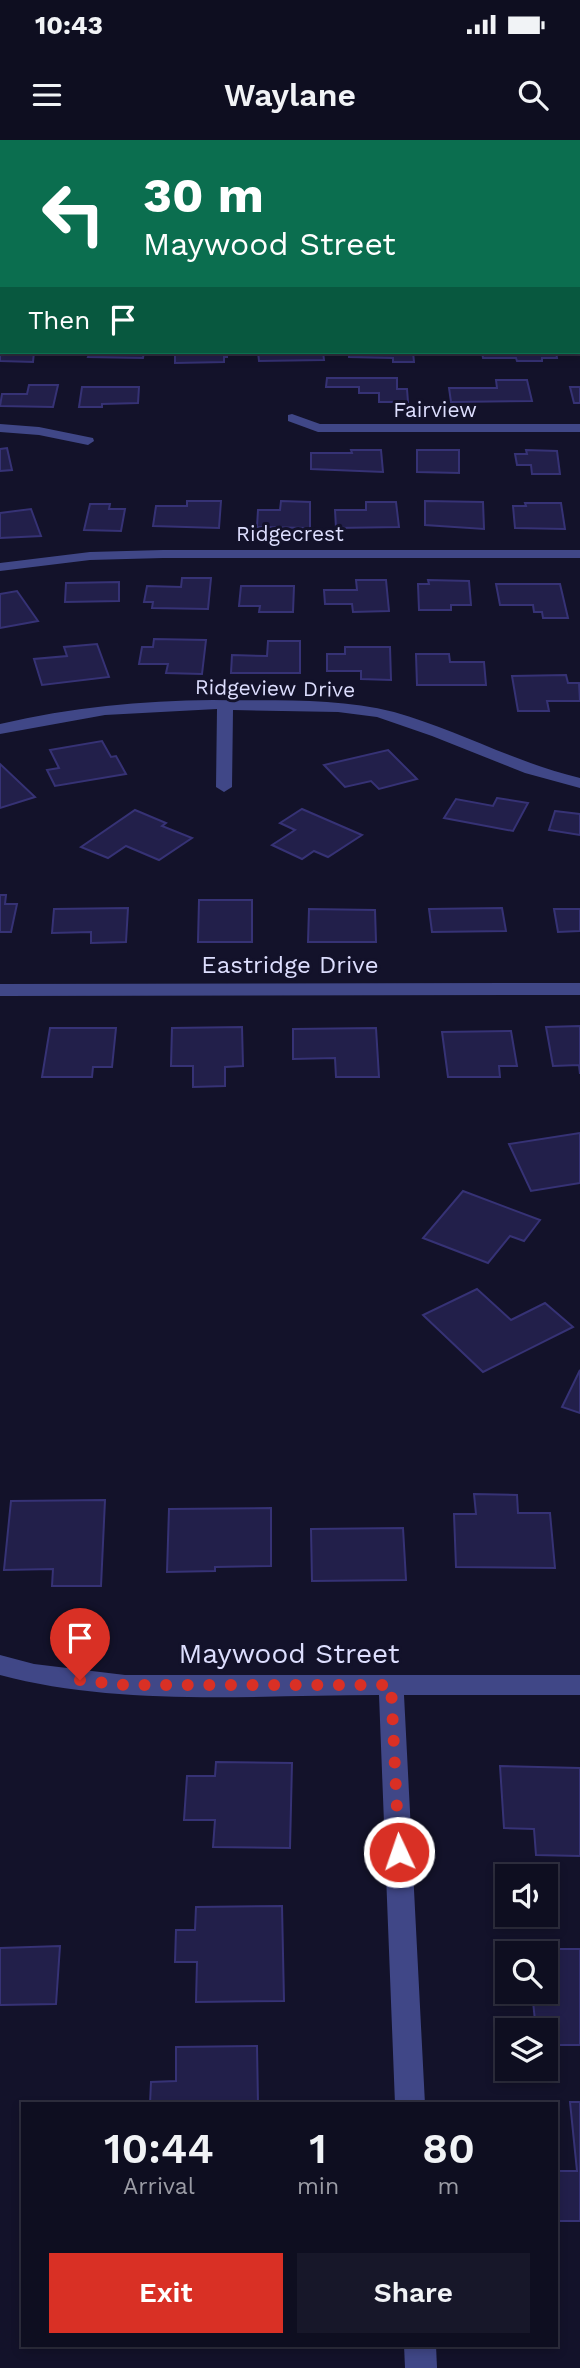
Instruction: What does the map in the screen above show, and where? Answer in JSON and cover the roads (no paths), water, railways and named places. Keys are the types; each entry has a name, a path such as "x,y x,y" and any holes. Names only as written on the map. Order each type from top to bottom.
{"street":[{"name":"Fairview","path":"292,418 318,428 580,428"},
{"path":"0,428 39,431 88,441"},
{"name":"Ridgecrest","path":"0,567 90,556 163,554 580,554"},
{"path":"224,787 225,705"},
{"name":"Ridgeview Drive","path":"0,729 68,713 225,705 368,711 435,731 513,765 580,783"},
{"name":"Eastridge Drive","path":"0,990 580,989"},
{"name":"Maywood Street","path":"0,1665 34,1674 125,1685 580,1685"},
{"path":"391,1685 410,2102"},
{"path":"420,2347 421,2368"}]}
